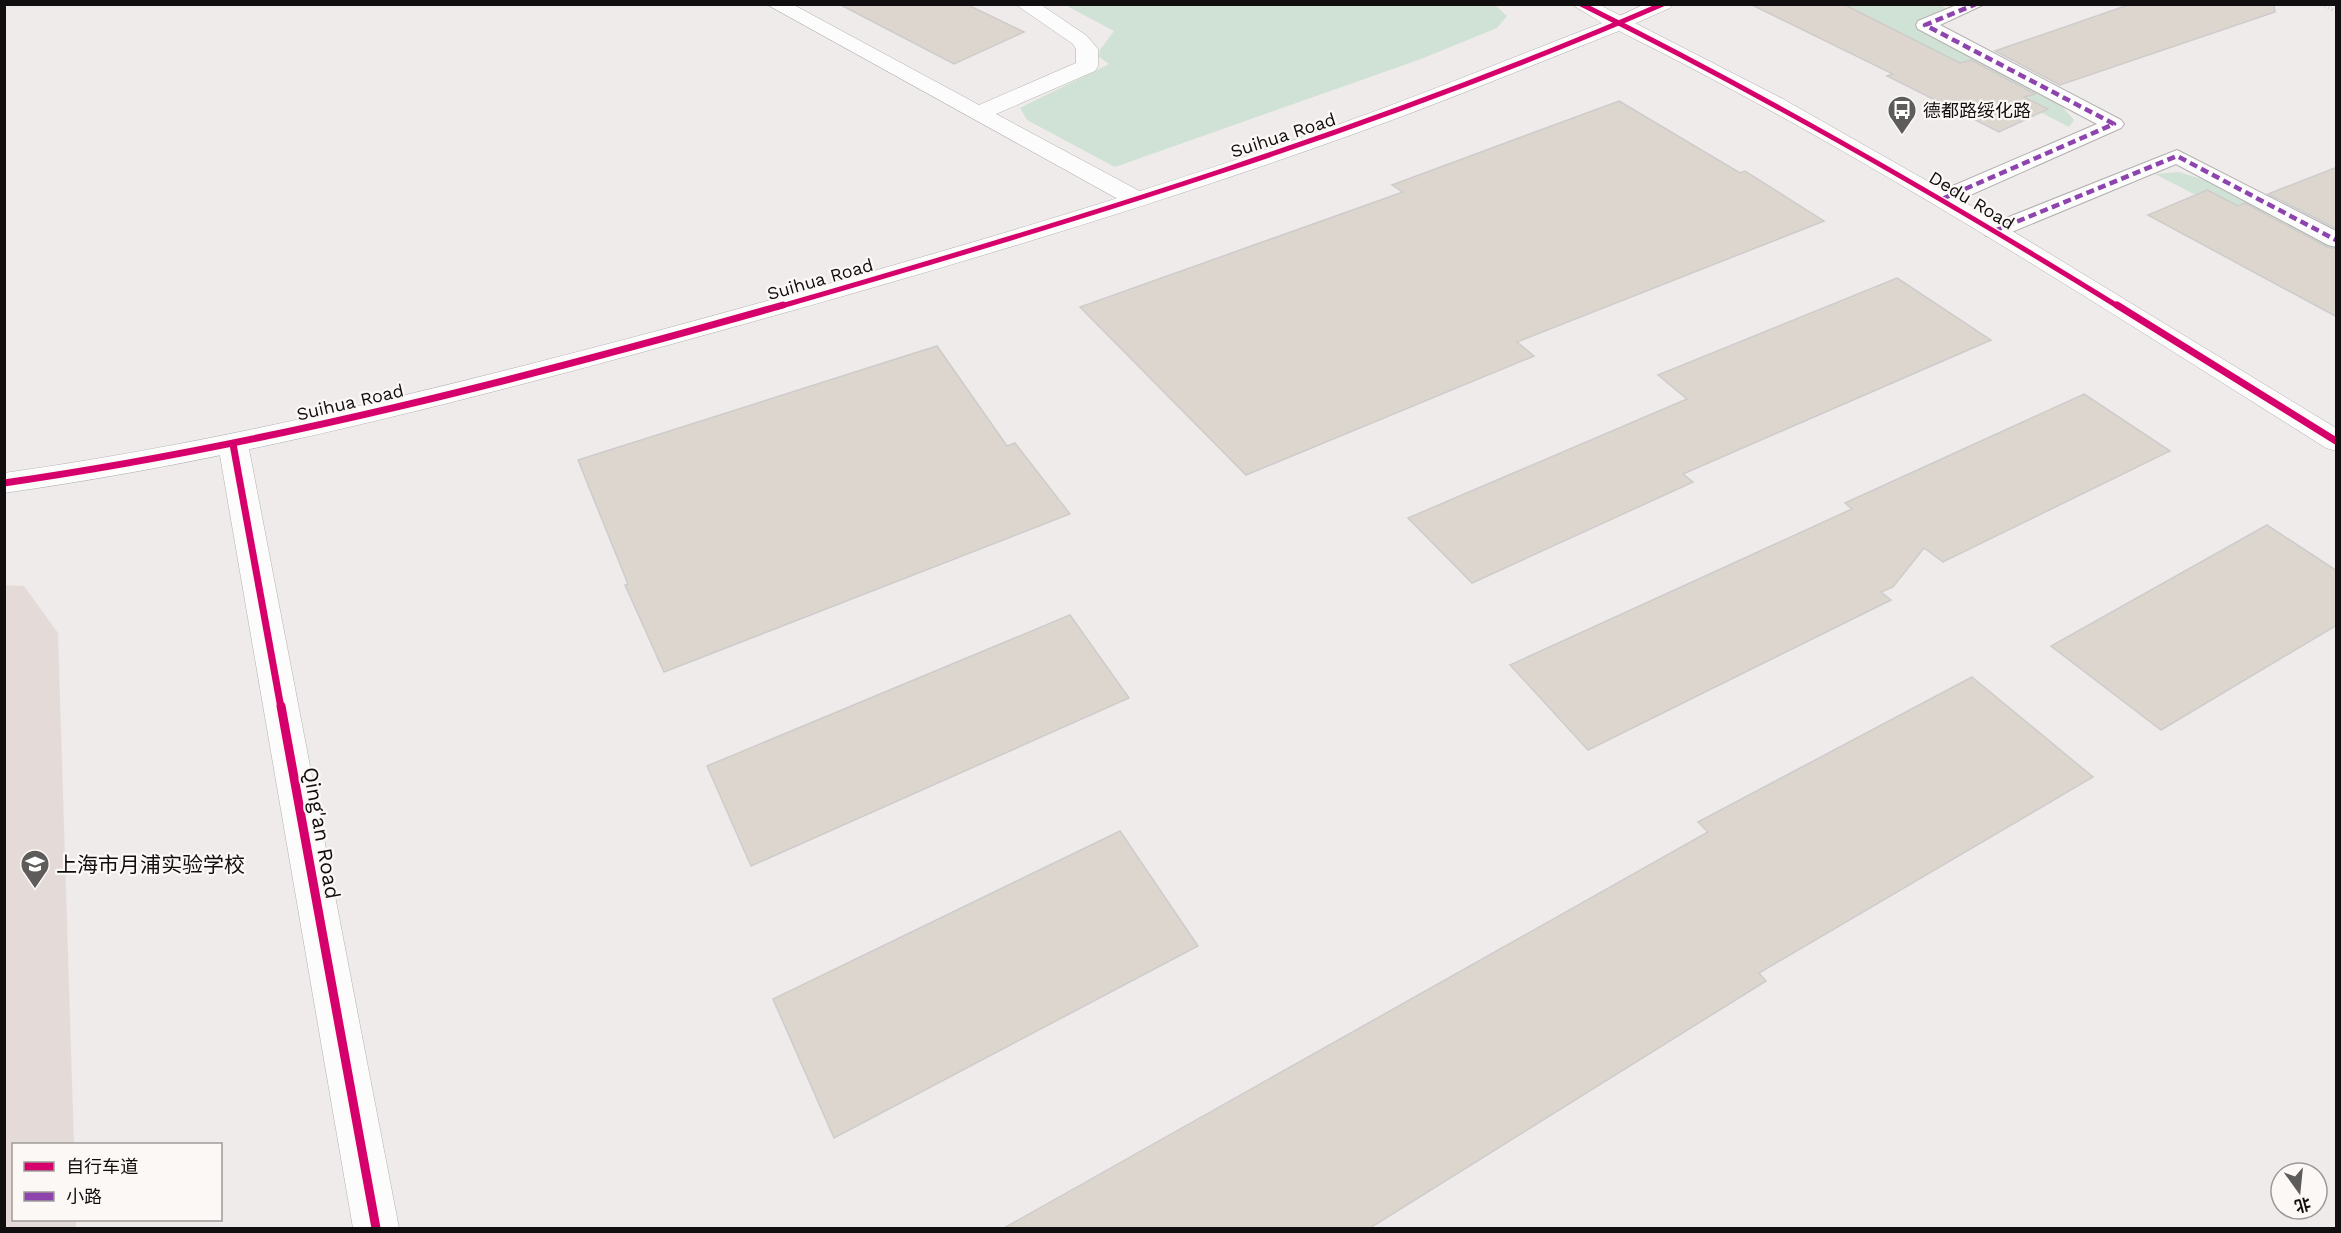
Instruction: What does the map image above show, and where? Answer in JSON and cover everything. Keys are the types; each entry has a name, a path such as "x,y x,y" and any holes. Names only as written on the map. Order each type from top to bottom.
{"street":[{"path":"776,4 1136,199"},
{"path":"979,113 1087,66 1087,49 1080,40 1025,4"},
{"name":"Dedu Road","path":"1581,4 1715,70 1942,199 2337,441"},
{"name":"Suihua Road","path":"4,483 233,444 444,397 826,294 1136,199 1345,130 1620,23 1663,4"},
{"path":"1942,199 2114,124 1925,25 1976,4"},
{"path":"1994,231 2177,156 2337,240"},
{"name":"Qing'an Road","path":"233,444 376,1228"}],"path":[{"path":"2321,4 2337,12"}],"shaded area":[{"name":"上海市月浦实验学校","path":"4,585 24,586 58,633 74,1143 12,1143 12,1221 76,1221 76,1228 5,1228"}],"green space":[{"path":"1494,4 1507,16 1497,28 1421,59 1115,167 1027,120 1020,108 1109,64 1099,57 1100,50 1114,31 1065,5"},
{"path":"1938,4 1949,10 1915,25 2058,102 2074,120 2069,127 1833,5"},
{"path":"2179,172 2226,187 2336,244 2336,268 2155,174"}],"building":[{"path":"839,4 966,4 1024,32 954,64"},
{"path":"1750,4 1843,4 1960,63 1971,60 2035,94 2024,97 2048,109 1999,132 1887,76 1893,74"},
{"path":"2131,4 2274,4 2275,12 2060,85 1995,51"},
{"path":"1619,101 1740,173 1745,171 1824,221 1517,342 1534,356 1246,475 1080,307 1403,192 1392,185"},
{"path":"2337,167 2337,229 2268,194"},
{"path":"2207,190 2238,206 2245,203 2327,247 2337,249 2337,317 2148,215"},
{"path":"1897,278 1991,340 1683,474 1693,482 1472,583 1408,518 1687,399 1658,375"},
{"path":"937,346 1007,446 1015,443 1070,514 664,672 625,585 628,584 578,460"},
{"path":"2084,394 2170,451 1943,562 1924,548 1893,587 1881,592 1891,600 1588,750 1510,665 1852,509 1845,503"},
{"path":"2267,525 2337,571 2337,625 2161,730 2051,646"},
{"path":"1070,615 1129,698 751,866 707,766"},
{"path":"1972,677 2093,777 1759,973 1766,981 1370,1228 1004,1228 1708,832 1698,822"},
{"path":"1120,831 1198,946 834,1138 773,999"}],"marked path":[{"path":"1942,199 2114,124 1925,25 1976,4"},
{"path":"1994,231 2177,156 2336,240"}],"cycle path":[{"path":"1581,4 1679,52 1870,157 2058,269 2336,441"},
{"path":"4,483 174,456 342,420 591,357 879,278 1083,216 1285,149 1485,76 1663,4"},
{"path":"233,444 376,1228"}],"place":[{"name":"德都路绥化路","path":"1902,136"},
{"name":"上海市月浦实验学校","path":"35,890"}]}
